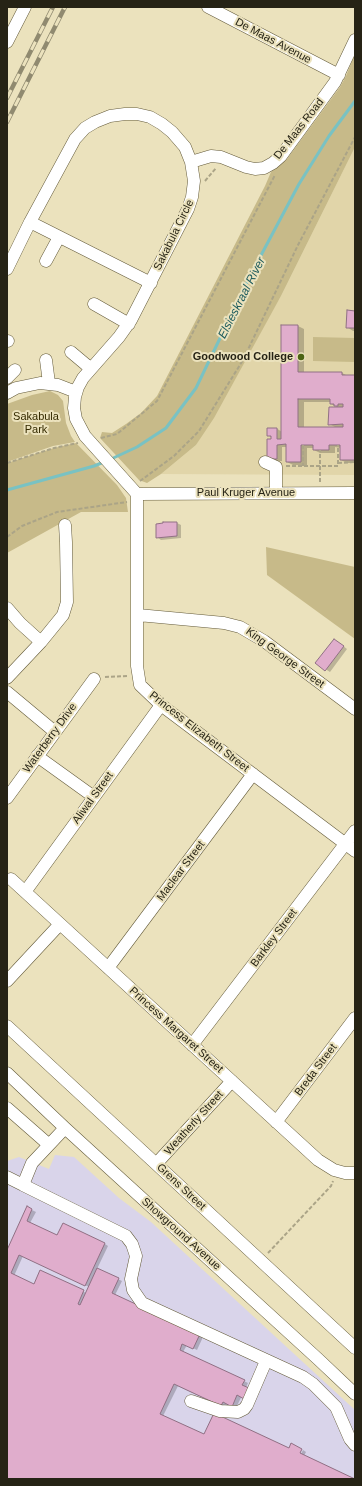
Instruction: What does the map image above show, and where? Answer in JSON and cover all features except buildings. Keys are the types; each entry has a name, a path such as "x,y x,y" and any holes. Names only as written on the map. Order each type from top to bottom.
{"street":[{"path":"7,42 25,7"},
{"name":"De Maas Avenue","path":"208,7 339,75"},
{"name":"De Maas Road","path":"191,162 211,156 221,157 255,169 264,168 273,163 284,152 339,75 355,40"},
{"name":"Sakabula Circle","path":"7,269 30,222 75,139 85,128 110,116 137,114 150,117 162,124 176,136 185,147 191,162 194,181 192,197 129,324 90,368 76,392 74,408 76,419 81,431 88,441 123,479 138,488"},
{"name":"Sakabula Circle","path":"30,222 150,284"},
{"path":"46,260 59,236"},
{"path":"94,304 129,324"},
{"path":"71,352 90,368"},
{"path":"46,360 49,383"},
{"path":"7,391 32,384 49,383 76,392"},
{"path":"265,462 276,468 276,493"},
{"path":"138,488 138,676"},
{"name":"Paul Kruger Avenue","path":"138,488 276,493 355,493"},
{"path":"7,678 59,622 66,609 66,542 64,525"},
{"path":"7,608 20,623 41,642"},
{"name":"King George Street","path":"138,615 224,623 240,626 355,709"},
{"name":"Princess Elizabeth Street","path":"138,676 140,685 161,705 355,851"},
{"name":"Waterberry Drive","path":"9,791 94,679"},
{"path":"7,692 55,732"},
{"name":"Aliwal Street","path":"25,892 161,705"},
{"path":"37,756 94,797"},
{"name":"Maclear Street","path":"108,968 253,774"},
{"name":"Barkley Street","path":"192,1045 355,831"},
{"name":"Princess Margaret Street","path":"11,879 318,1160 329,1168 346,1172"},
{"path":"7,981 60,924"},
{"name":"Breda Street","path":"276,1122 355,1018"},
{"name":"Grens Street","path":"7,1026 355,1348"},
{"name":"Showground Avenue","path":"7,1073 65,1128 318,1358 355,1394"},
{"name":"Weatherly Street","path":"156,1164 232,1081"},
{"path":"7,1108 48,1144"},
{"path":"23,1185 32,1163 48,1144 65,1128"},
{"path":"7,1177 126,1236 132,1244 136,1256 131,1279 133,1290 142,1303 303,1377 330,1400 340,1414 350,1439 355,1445"},
{"path":"191,1401 227,1412 238,1412 244,1409 266,1361"}],"path":[{"path":"138,488 199,431 243,360 298,245 355,137"},
{"path":"204,182 220,164"},
{"path":"7,464 54,448 117,434 157,401 273,180 277,169"},
{"path":"303,445 303,466"},
{"path":"276,468 277,466 338,466 338,445"},
{"path":"320,450 320,486"},
{"path":"338,462 355,462"},
{"path":"94,679 103,677 138,676"},
{"path":"261,1261 346,1172"}],"shaded area":[{"name":"Goodwood College","path":"355,147 355,475 161,474 196,445 281,296"},
{"path":"55,1155 74,1157 119,1198 151,1222 355,1410 355,1479 7,1479 7,1161 19,1157 49,1169"}],"green space":[{"path":"355,54 355,147 281,296 214,418 196,445 161,474 147,483 139,480 100,438 102,432 112,433 126,424 141,413 157,396 271,172 287,159 340,87"},
{"path":"313,337 355,338 355,362 313,361"},
{"name":"Sakabula Park","path":"50,391 58,395 63,401 66,423 75,442 53,446 7,462 7,404 32,395"},
{"path":"76,443 117,485 126,498 128,512 81,512 7,553 7,463 54,448"},
{"path":"266,547 355,567 355,639 267,575"}],"waterway":[{"name":"Elsieskraal River","path":"109,460 137,447 166,428 196,388 251,274 299,184 329,136 355,101"},
{"name":"Elsieskraal River","path":"7,490 104,462"}],"railway":[{"path":"7,98 53,7"},
{"path":"7,122 65,7"}],"place":[{"name":"Goodwood College","path":"301,357"}]}
